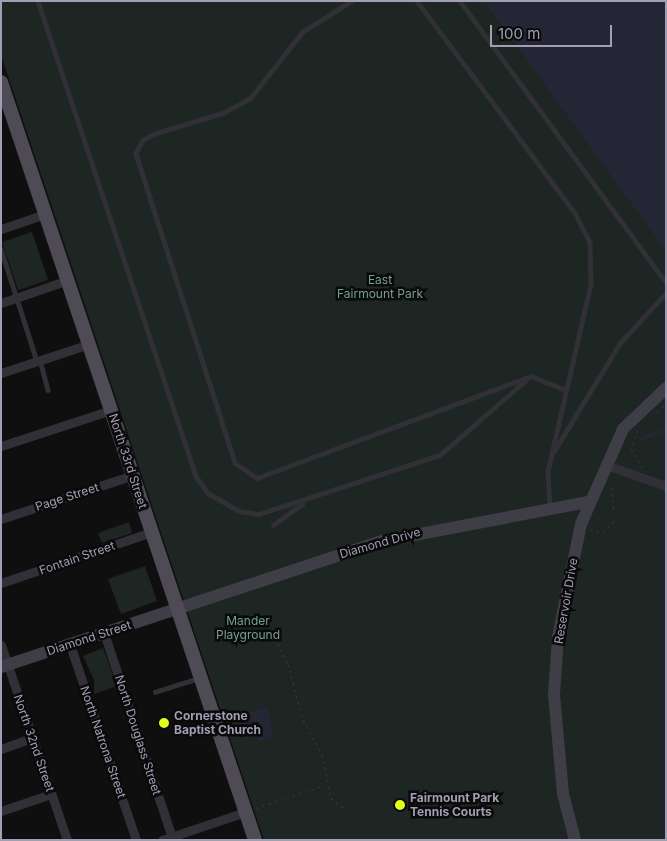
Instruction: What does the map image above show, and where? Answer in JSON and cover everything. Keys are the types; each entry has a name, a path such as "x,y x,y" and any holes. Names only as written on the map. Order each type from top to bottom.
{"main road":[{"name":"North 33rd Street","path":"1,82 254,840"}],"street":[{"path":"1,229 46,214"},
{"path":"1,303 68,280"},
{"path":"1,373 89,344"},
{"name":"Reservoir Drive","path":"576,840 558,760 554,695 558,637 588,502 623,429 666,388"},
{"path":"1,446 111,410"},
{"path":"606,465 666,486"},
{"name":"Page Street","path":"1,519 133,475"},
{"name":"Diamond Drive","path":"178,609 391,539 588,502"},
{"name":"Fontain Street","path":"1,583 152,532"},
{"name":"Diamond Street","path":"5,666 178,609"},
{"name":"North Douglass Street","path":"104,633 172,836"},
{"name":"North Natrona Street","path":"70,644 136,840"},
{"name":"North 32nd Street","path":"1,645 5,666 67,840"},
{"path":"1,749 32,738"},
{"path":"1,811 51,794"},
{"path":"162,840 245,812"}],"lane":[{"path":"38,1 196,476 208,493 239,511 259,514 306,501 440,455 531,376"},
{"path":"352,1 302,32 250,99 224,113 155,134 143,140 136,154 235,463 257,478 531,376 566,390"},
{"path":"417,1 575,213 590,242 592,284 552,454 550,508"},
{"path":"460,1 666,282"},
{"path":"1,248 48,390"},
{"path":"552,454 620,343 666,293"},
{"path":"272,525 306,501"},
{"path":"155,692 200,678"}],"path":[{"path":"653,416 666,404"},
{"path":"643,425 634,435 631,449 647,472"},
{"path":"590,530 603,533 614,522 612,483"},
{"path":"267,637 278,643 288,664 303,720 322,754 331,798 346,810"},
{"path":"245,812 327,785"}],"green space":[{"name":"East Fairmount Park","path":"1,1 666,1 666,840 264,840 1,55"},
{"path":"32,232 48,280 18,290 2,242"},
{"path":"129,522 132,533 102,543 98,533"},
{"path":"145,566 157,601 121,614 108,579"},
{"path":"103,648 117,686 94,694 94,680 83,656"}],"water":[{"path":"484,1 666,1 666,251"},
{"path":"267,707 274,736 258,742 249,713"}],"waterway":[{"path":"640,439 666,429"}],"place":[{"name":"Cornerstone Baptist Church","path":"164,723"},
{"name":"Fairmount Park Tennis Courts","path":"400,805"}],"park label":[{"name":"Mander Playground","path":"248,628"}]}
